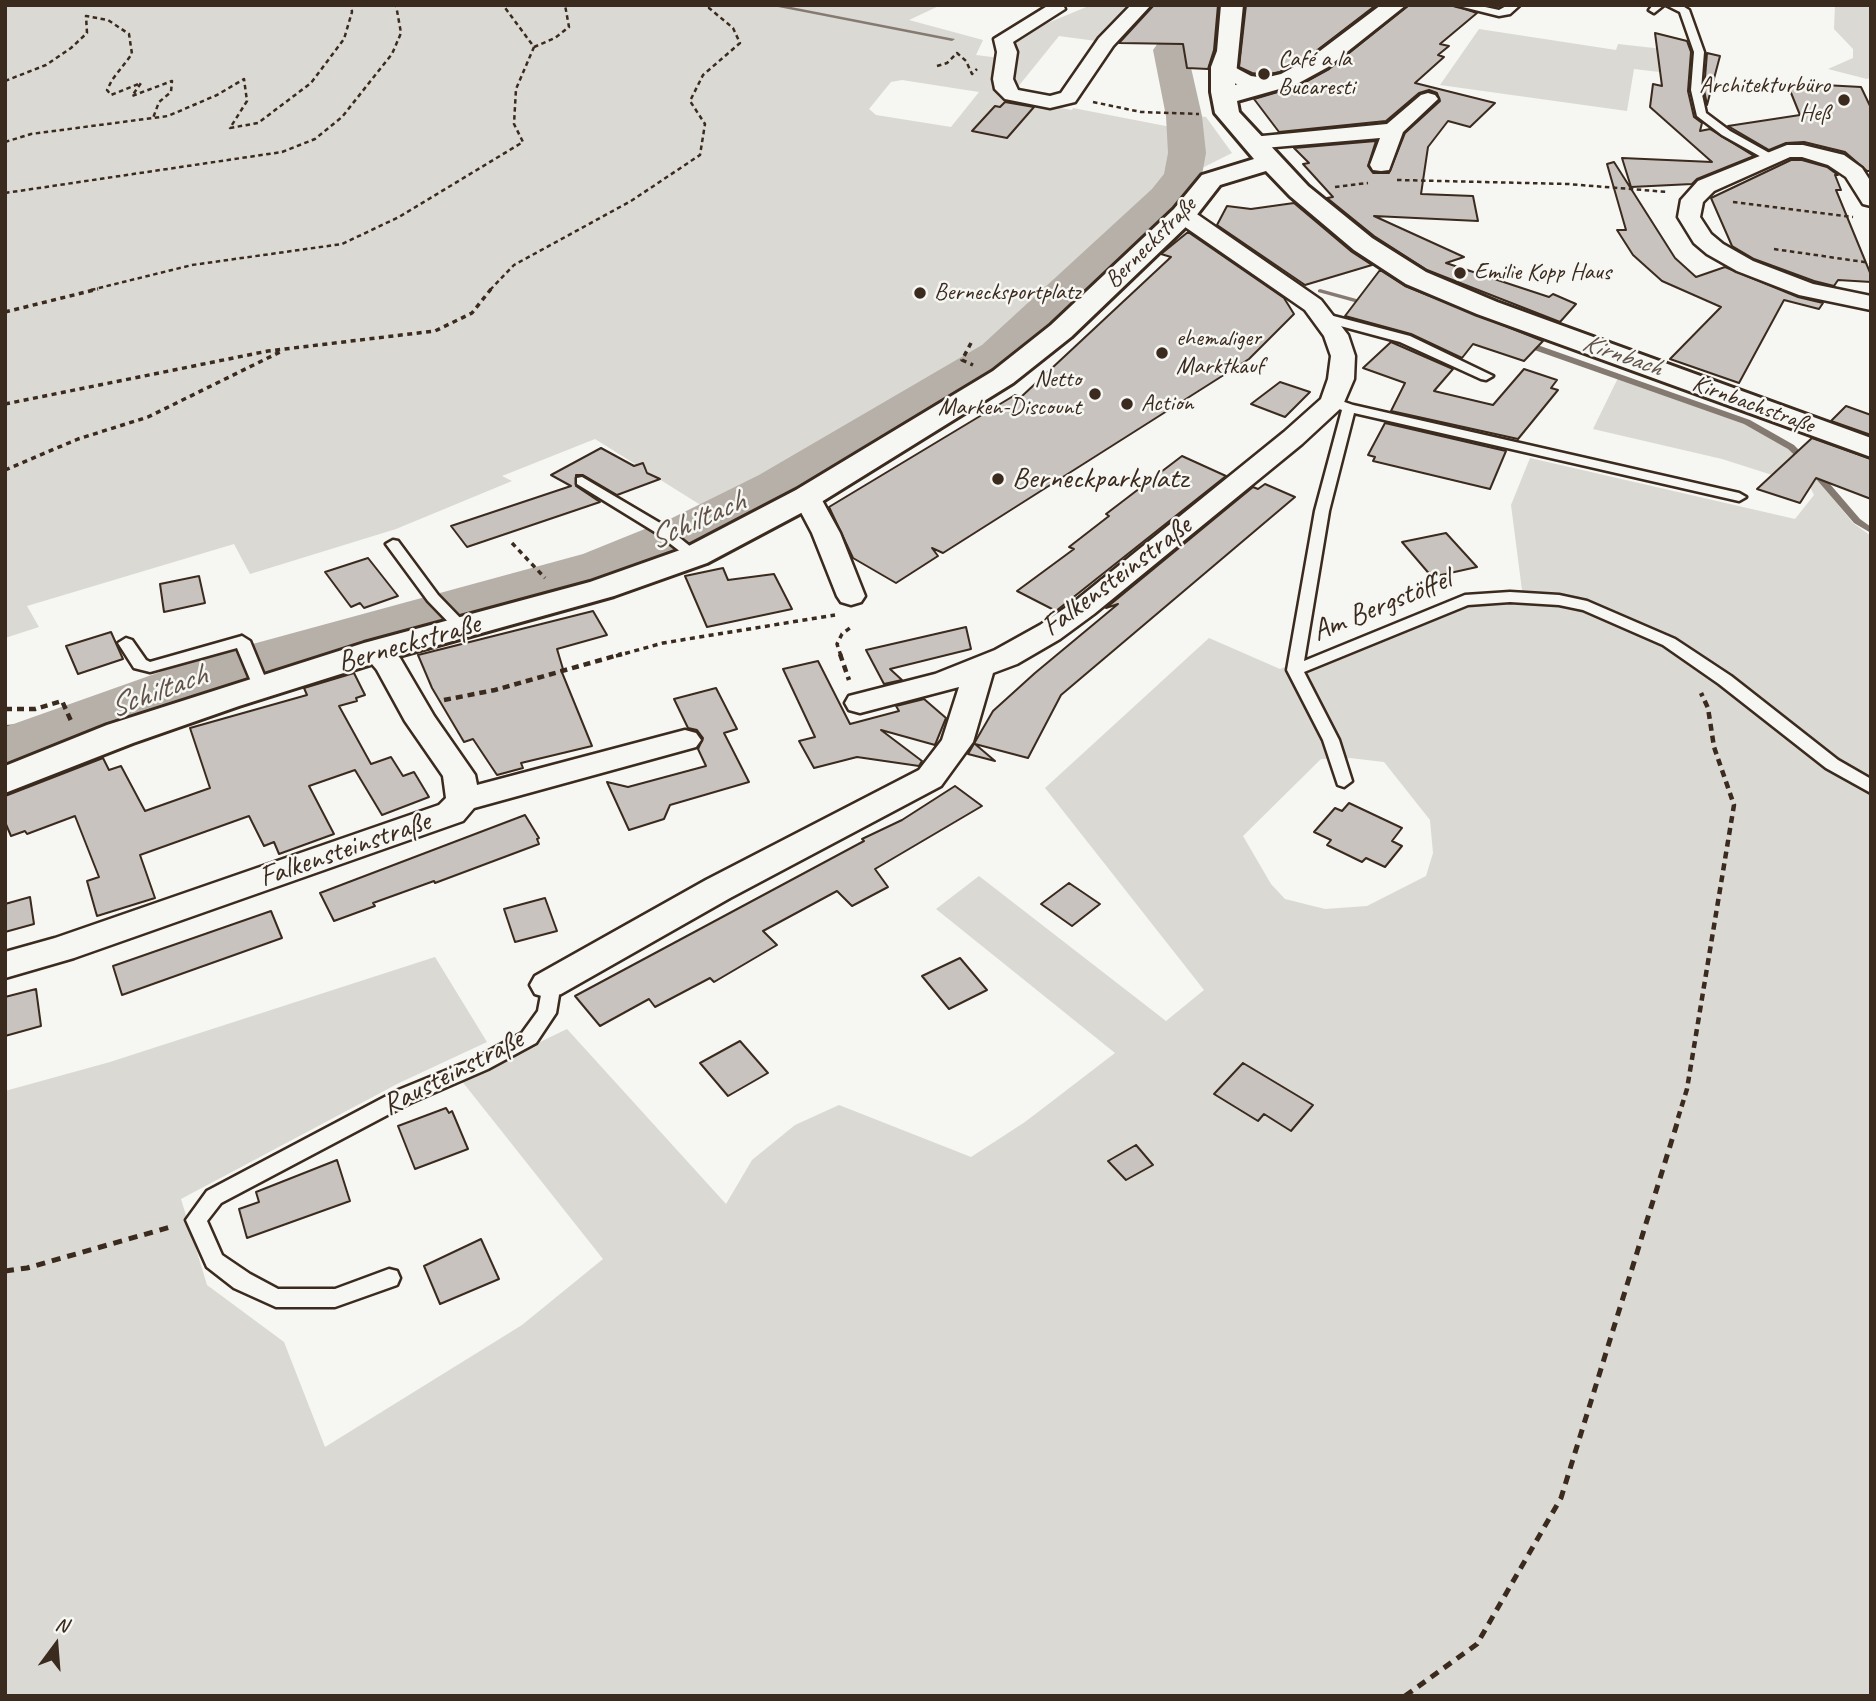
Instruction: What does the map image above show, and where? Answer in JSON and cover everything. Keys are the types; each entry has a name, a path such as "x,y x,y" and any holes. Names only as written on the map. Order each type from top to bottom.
{"main road":[{"path":"1232,5 1228,51 1223,67 1227,113 1262,153"},
{"path":"1224,98 1242,90 1289,79 1320,62 1395,5"},
{"name":"Kirnbachstraße","path":"1262,153 1299,191 1363,244 1416,278 1539,328 1871,448"},
{"name":"Berneckstraße","path":"5,779 258,679 376,651 457,622 602,589 807,497 1003,377 1061,331 1183,215 1211,180 1262,153"}],"street":[{"path":"1057,7 1004,39 1007,52 1003,79 1005,89 1012,95 1051,102 1068,98 1105,42 1142,5"},
{"path":"1223,67 1246,82 1270,84"},
{"path":"1262,153 1393,130 1428,99"},
{"path":"1384,176 1393,130"},
{"path":"1871,199 1854,173 1836,160 1803,151 1787,151 1706,186 1694,197 1689,217 1702,238 1715,249 1745,266 1807,290 1871,303"},
{"path":"1183,215 1312,305 1322,317 1336,335 1343,356 1341,405"},
{"name":"Falkensteinstraße","path":"860,703 910,692 981,667 1006,657 1050,632 1084,608 1293,438 1341,405"},
{"path":"807,497 826,533 848,605"},
{"path":"376,651 389,665 459,775 463,800"},
{"name":"Rausteinstraße","path":"548,985 718,889 930,778 957,742 981,667"},
{"name":"Falkensteinstraße","path":"5,965 62,948 451,813 463,800 685,740"}],"lane":[{"path":"1460,5 1499,13 1506,12 1515,5"},
{"path":"1671,5 1684,10 1699,52 1696,90 1701,114 1769,157"},
{"path":"1322,317 1405,339 1486,376"},
{"path":"1341,405 1739,497"},
{"name":"Am Bergstöffel","path":"1341,405 1294,670 1465,600 1510,597 1559,600 1587,606 1669,642 1725,680 1832,764 1871,787"},
{"path":"582,481 660,528 689,551"},
{"path":"393,544 433,598 457,622"},
{"path":"126,643 140,664 150,667 242,641 258,679"},
{"path":"1294,670 1331,740 1344,781"},
{"name":"Rausteinstraße","path":"196,1220 214,1196 318,1144 403,1097 481,1065 528,1038 547,1013 551,995 548,985"},
{"path":"196,1220 214,1261 242,1281 276,1298 335,1298 389,1278"}],"path":[{"path":"5,142 31,134 153,119 187,109 244,79 247,101 230,128 258,123 311,83 344,39 352,12 351,5"},
{"path":"5,193 282,152 315,139 342,117 392,54 401,33 396,5"},
{"path":"503,5 534,47"},
{"path":"5,312 192,265 342,244 398,217 523,142 514,124 516,89 534,47 555,38 569,27 565,5"},
{"path":"5,404 283,350 435,331 472,313 514,265 631,201 700,155 705,124 690,101 703,75 740,43 733,28 709,8 710,5"},
{"path":"5,81 46,65 71,48 87,33 86,16 108,20 129,34 132,54 112,80 107,90 111,95 141,83 132,96 172,81 171,92 159,102 153,119"},
{"path":"937,66 947,63 957,53 966,61 972,74 997,52 1007,52"},
{"path":"1068,98 1168,114 1196,114"},
{"path":"1299,191 1384,176 1567,184 1854,217"},
{"path":"1772,249 1871,262"},
{"path":"962,360 971,343"},
{"path":"5,470 78,439 148,417 283,350"},
{"path":"512,543 539,570"},
{"path":"414,706 495,690 663,643 848,605"},
{"path":"850,628 842,634 837,644 846,674 860,703"},
{"path":"1405,1696 1477,1644 1561,1499 1688,1089 1734,805 1714,747 1708,708 1702,694 1694,687"},
{"path":"5,709 35,709 61,701 76,731"},
{"path":"5,1270 27,1268 196,1220"}],"shaded area":[{"path":"5,5 941,5 909,20 983,40 976,55 1000,58 992,81 998,94 1038,104 1176,128 1178,146 1174,167 1162,187 995,344 707,509 595,439 502,476 512,481 396,529 250,574 234,544 27,606 39,627 5,638","holes":["902,80 979,92 951,127 876,115 869,109 891,82"]},
{"path":"1091,5 1134,5 1096,41 1059,36 1017,88 1012,85 1012,42 1019,35"},
{"path":"1835,5 1871,5 1871,77 1867,79 1828,69 1853,58 1853,49 1834,29"},
{"path":"1479,29 1616,50 1618,44 1690,52 1685,75 1634,69 1627,111 1440,85"},
{"path":"1159,50 1180,50 1194,111 1171,111"},
{"path":"1173,116 1196,116 1203,146 1200,169 1186,190 1143,233 1122,227 1162,187 1174,167 1178,146"},
{"path":"1196,116 1206,117 1232,153 1200,169 1203,146"},
{"path":"1618,378 1746,423 1771,436 1801,459 1853,523 1871,536 1871,1696 5,1696 5,1091 110,1062 435,957 487,1042 399,1083 181,1199 207,1285 284,1342 325,1447 522,1325 603,1259 461,1080 567,1029 726,1204 752,1160 795,1125 839,1105 971,1157 1025,1122 1115,1053 936,909 979,876 1166,1021 1204,990 1045,788 1209,638 1280,669 1461,597 1522,590 1511,505 1530,458 1795,519 1814,495 1810,487 1722,459 1593,429","holes":["1350,758 1384,762 1430,820 1433,853 1426,876 1367,906 1325,909 1285,899 1271,884 1243,836 1321,759"]},
{"path":"33,724 43,742 5,755 5,726"}],"building":[{"path":"1154,5 1218,5 1214,50 1208,69 1187,68 1183,44 1119,43"},
{"path":"1246,5 1376,5 1311,55 1280,72 1264,75 1239,67"},
{"path":"1409,5 1453,5 1477,13 1440,44 1449,46 1438,55 1444,57 1415,83 1495,103 1470,127 1448,121 1428,147 1421,194 1473,196 1478,221 1374,216 1464,257 1446,263 1549,297 1553,294 1576,304 1560,322 1427,270 1374,236 1327,198 1333,197 1303,164 1309,163 1294,148 1376,141 1368,166 1373,173 1389,173 1405,133 1440,101 1437,93 1429,90 1419,93 1386,121 1279,132 1254,99 1298,86 1329,69"},
{"path":"1655,33 1687,41 1691,52 1688,91 1694,117 1702,123 1700,131 1710,129 1754,156 1697,179 1692,184 1631,187 1622,158 1712,162 1650,107 1653,84 1662,86"},
{"path":"1707,53 1720,56 1707,105 1704,90"},
{"path":"1787,83 1861,87 1871,108 1871,171 1867,171 1845,152 1804,142 1786,143 1769,150 1728,126 1800,115"},
{"path":"1005,102 1034,107 1007,138 972,131 995,106 1000,107"},
{"path":"1791,160 1827,167 1838,175 1835,175 1841,190 1836,190 1871,275 1871,282 1838,280 1834,286 1814,281 1754,259 1732,246 1711,198"},
{"path":"1614,162 1675,258 1696,277 1725,267 1798,297 1823,303 1819,309 1784,300 1739,383 1670,359 1721,307 1662,281 1633,255 1617,230 1626,230 1607,164"},
{"path":"1294,203 1352,252 1372,265 1305,285 1217,225 1227,206 1251,209"},
{"path":"1188,232 1284,298 1294,314 1249,359 943,553 932,548 938,556 896,583 853,558 829,507 1015,395 1021,397 1171,257 1161,254"},
{"path":"1380,270 1405,286 1543,341 1524,361 1473,344 1462,358 1411,334 1345,316"},
{"path":"1391,342 1453,369 1434,391 1493,405 1524,369 1557,380 1551,388 1558,390 1518,439 1391,411 1405,383 1363,368"},
{"path":"1280,382 1310,392 1285,417 1251,404"},
{"path":"1846,406 1871,415 1871,435 1831,421"},
{"path":"1385,423 1506,451 1490,489 1373,461 1375,457 1368,455"},
{"path":"1812,438 1871,459 1871,499 1816,478 1800,503 1757,489"},
{"path":"601,448 634,466 643,463 647,473 660,479 617,495 583,475 576,475 576,486 600,502 467,547 451,526 571,486 551,475"},
{"path":"1182,456 1226,476 1056,611 1017,591 1074,549 1069,547 1109,516 1106,514"},
{"path":"1265,484 1295,497 1061,695 1028,758 975,744 995,761 968,754 993,711 1118,604 1106,608 1253,487 1258,489"},
{"path":"1446,533 1477,567 1432,577 1402,542"},
{"path":"368,558 398,596 364,608 360,603 351,607 325,572"},
{"path":"723,568 728,580 774,574 792,609 707,627 685,576"},
{"path":"199,576 205,603 164,612 160,584"},
{"path":"593,611 607,635 557,649 563,669 561,670 592,746 521,763 523,768 497,775 473,739 464,742 432,688 418,655"},
{"path":"966,627 971,649 890,669 902,680 884,684 866,650"},
{"path":"111,632 123,659 78,674 66,646"},
{"path":"818,661 850,724 899,711 896,706 924,699 946,718 935,745 881,730 922,761 919,766 857,757 814,768 799,741 815,737 783,669"},
{"path":"354,673 365,695 356,698 357,701 339,706 371,764 391,757 403,776 414,772 429,797 382,815 355,770 309,786 334,834 279,854 274,842 264,846 249,816 140,855 155,898 97,916 87,881 99,877 75,816 27,834 25,831 11,836 5,822 5,796 103,758 109,770 121,766 145,811 210,788 190,728 307,695 304,688"},
{"path":"716,688 737,729 724,733 749,782 670,805 664,819 629,830 607,782 628,787 706,766 698,749 703,738 697,730 688,728 674,699"},
{"path":"955,786 982,806 875,869 888,887 852,906 837,891 763,931 777,945 714,982 710,978 655,1007 649,999 600,1026 575,996 864,841 862,839 902,820"},
{"path":"1349,803 1402,828 1392,841 1402,846 1385,867 1366,858 1362,862 1327,845 1331,840 1314,832 1335,808 1342,811"},
{"path":"525,815 539,838 539,844 373,903 375,906 334,921 320,893"},
{"path":"1069,883 1100,904 1072,926 1041,904"},
{"path":"30,897 34,924 5,932 5,904"},
{"path":"545,898 557,931 515,942 504,909"},
{"path":"271,911 282,938 122,995 113,966"},
{"path":"960,958 987,990 949,1009 922,976"},
{"path":"36,989 41,1026 5,1036 5,997"},
{"path":"740,1041 768,1073 728,1096 700,1063"},
{"path":"1243,1063 1313,1105 1291,1131 1264,1114 1258,1121 1214,1094"},
{"path":"446,1108 449,1113 452,1111 468,1149 415,1169 398,1126"},
{"path":"1136,1145 1153,1165 1126,1180 1108,1161"},
{"path":"337,1160 350,1201 247,1238 239,1209 259,1202 256,1192"},
{"path":"481,1239 499,1279 440,1304 424,1266"}],"waterway":[{"path":"771,5 952,39"},
{"name":"Schiltach","path":"5,747 213,672 600,565 689,528 776,485 997,354 1166,197 1183,175 1187,153 1184,116 1170,50"},
{"name":"Kirnbach","path":"1320,291 1369,304"},
{"name":"Kirnbach","path":"1526,344 1747,422 1791,447 1804,459"},
{"name":"Kirnbach","path":"1814,471 1857,521 1871,531"}],"place":[{"name":"Café a la Bucaresti","path":"1264,74"},
{"name":"Architekturbüro Heß","path":"1844,100"},
{"name":"Emilie Kopp Haus","path":"1460,273"},
{"name":"Bernecksportplatz","path":"920,293"},
{"name":"ehemaliger Marktkauf","path":"1162,353"},
{"name":"Netto Marken-Discount","path":"1095,394"},
{"name":"Action","path":"1127,404"},
{"name":"Berneckparkplatz","path":"998,479"}]}
